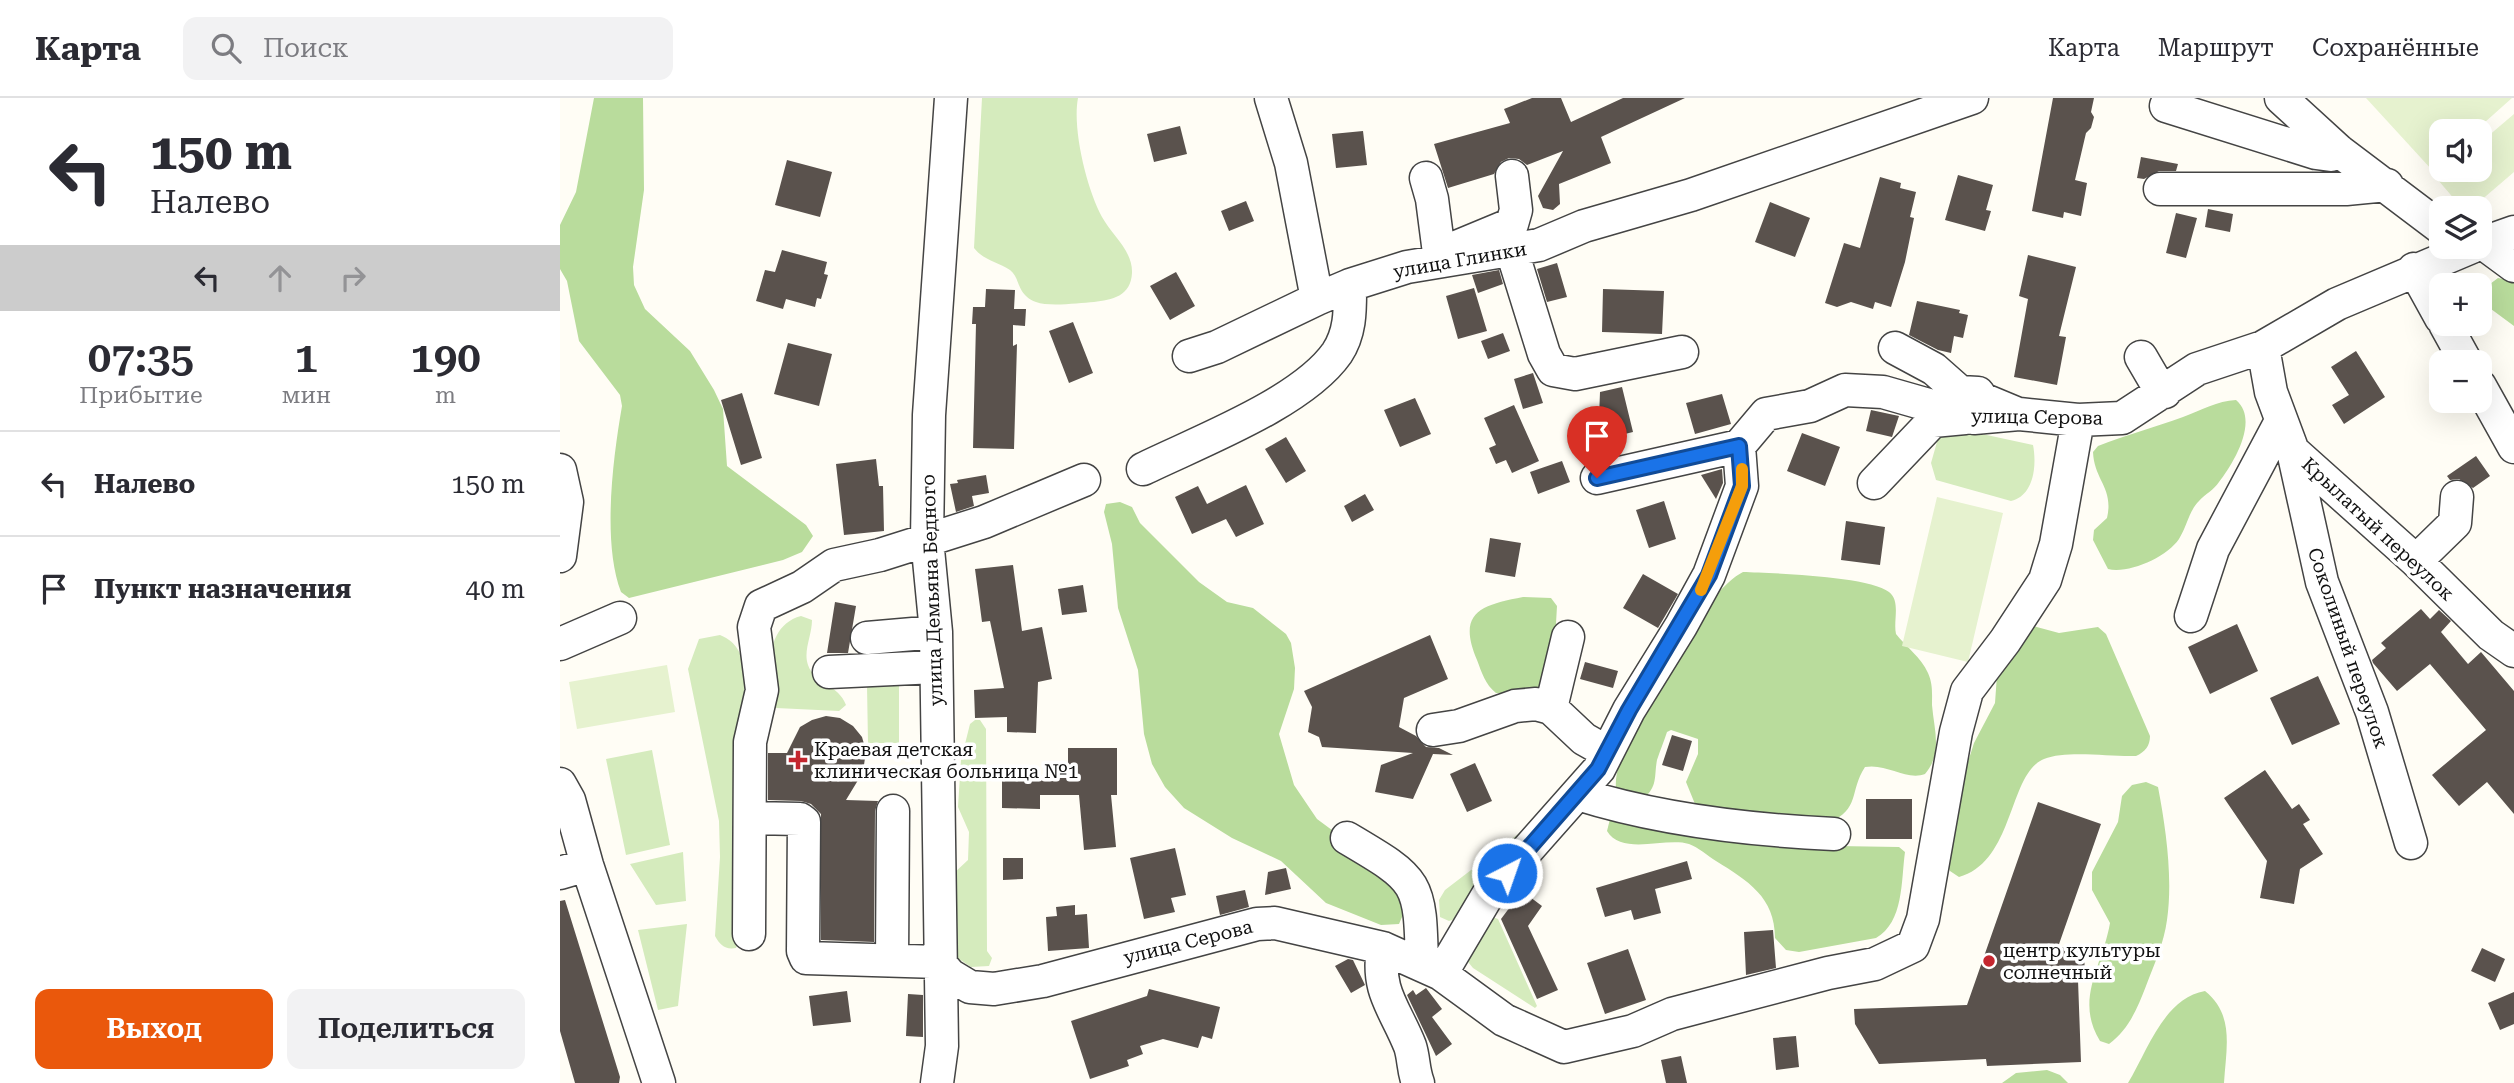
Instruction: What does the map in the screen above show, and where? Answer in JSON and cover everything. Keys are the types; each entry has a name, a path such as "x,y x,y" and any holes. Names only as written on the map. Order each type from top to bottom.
{"street":[{"name":"улица Демьяна Бедного","path":"937,1083 942,1046 936,632 927,539 929,415 951,98"},
{"path":"1271,98 1291,163 1317,299"},
{"name":"улица Глинки","path":"1189,356 1217,347 1350,285 1439,257 1512,251 1539,245 1584,226 1691,195 1972,98"},
{"path":"2281,98 2339,151 2429,218"},
{"path":"2166,106 2316,153 2332,155 2339,151"},
{"path":"1426,178 1432,198 1439,257 1512,224 1516,209 1512,176"},
{"path":"2160,189 2346,189 2387,185"},
{"name":"улица Серова","path":"2492,239 2514,232"},
{"path":"1512,251 1544,354 1553,370 1575,374 1682,352"},
{"path":"2492,252 2514,266"},
{"name":"улица Серова","path":"1739,446 1766,414 1810,406 1845,390 1884,393 1974,418 2019,414 2078,420 2122,418 2197,369 2263,347 2337,304 2439,259"},
{"path":"2414,269 2429,296"},
{"path":"1143,469 1284,399 1316,374 1337,353 1345,338 1350,320 1350,285"},
{"path":"2191,616 2213,549 2287,437 2271,392 2263,347"},
{"path":"1895,348 1934,369 1960,392 1978,393 1982,399 2019,414"},
{"path":"2141,357 2165,392"},
{"path":"2492,408 2514,447"},
{"path":"1874,483 1933,421 1974,418"},
{"name":"улица Серова","path":"939,962 950,975 970,987 994,989 1043,981 1257,924 1299,927 1383,947 1432,970 1504,1020 1564,1046 1633,1031 1672,1014 1875,964 1913,946 1923,919 1956,732 1967,691 2005,641 2045,580 2056,544 2078,420"},
{"name":"Крылатый переулок","path":"2287,437 2491,635 2514,651"},
{"name":"Соколиный переулок","path":"2287,437 2322,582 2372,712 2411,843"},
{"path":"1432,970 1489,893 1578,794 1607,752 1709,575 1742,486 1739,446 1597,478"},
{"path":"560,470 567,502 560,556"},
{"path":"748,934 750,743 762,690 754,627 756,615 771,600 803,587 834,565 880,555 984,522 1084,480"},
{"path":"2416,561 2455,523 2457,497"},
{"path":"563,634 620,618"},
{"path":"867,638 936,632"},
{"path":"1551,708 1569,637"},
{"path":"829,672 936,667"},
{"path":"1433,730 1459,726 1514,706 1536,704 1551,708 1584,739 1607,752"},
{"path":"560,784 569,800 573,869 659,1083"},
{"path":"1578,794 1689,820 1781,831 1834,834"},
{"path":"892,960 893,811"},
{"path":"751,818 800,819 804,822 803,951 806,958 939,962"},
{"path":"1347,838 1388,862 1406,877 1417,892 1432,970"},
{"path":"1383,947 1379,973 1411,1049 1412,1068 1418,1083"}],"green space":[{"path":"594,98 643,98 644,190 633,267 634,285 645,309 690,351 714,390 723,409 727,466 806,525 813,536 802,552 783,560 629,598 621,592 612,549 611,500 622,406 620,395 579,341 567,281 560,269 560,225 576,192"},
{"path":"982,98 1078,98 1079,142 1091,191 1102,217 1126,250 1131,265 1131,281 1124,292 1101,301 1072,304 1036,302 1025,295 1010,270 986,258 974,248"},
{"path":"2366,98 2512,98 2488,119 2429,119 2429,167"},
{"path":"2514,114 2514,172 2486,196 2452,196 2440,182 2492,182 2492,133"},
{"path":"2498,278 2514,281 2514,326 2492,310 2492,282"},
{"path":"2236,400 2243,409 2245,419 2242,442 2217,485 2193,509 2179,539 2166,552 2147,563 2126,569 2108,569 2093,540 2094,530 2107,518 2108,499 2093,452 2098,446 2109,442 2216,404"},
{"path":"1959,429 2033,445 2034,470 2025,493 2011,501 1936,480 1931,463 1939,435"},
{"path":"1937,497 2003,513 1968,662 1902,646"},
{"path":"1120,502 1132,507 1140,523 1199,582 1227,602 1253,608 1286,634 1291,643 1295,668 1294,689 1279,734 1294,785 1317,819 1386,870 1408,903 1399,924 1381,925 1326,903 1281,861 1232,838 1184,808 1165,787 1152,764 1144,734 1138,670 1118,608 1112,544 1104,512 1106,504"},
{"path":"1743,572 1862,582 1893,596 1896,606 1896,634 1921,662 1931,685 1936,750 1931,766 1925,774 1918,776 1881,767 1865,767 1850,805 1838,818 1828,823 1709,812 1695,804 1686,782 1698,754 1698,739 1671,730 1667,732 1658,757 1653,785 1648,794 1644,798 1626,796 1616,788 1618,767 1628,738 1662,671 1705,608 1726,585"},
{"path":"1523,597 1551,598 1557,606 1555,641 1546,686 1529,693 1496,693 1484,678 1471,644 1471,622 1484,608"},
{"path":"801,616 812,620 808,665 815,676 843,698 846,705 839,711 776,708 770,668 774,642 780,630"},
{"path":"2033,626 2059,633 2098,627 2106,634 2150,736 2149,743 2144,751 2136,756 2053,756 2032,767 2023,781 1991,854 1977,868 1959,877 1950,871 1946,861 1961,784 1974,743 1995,703 1997,675"},
{"path":"720,635 735,646 747,674 739,940 736,948 723,946 715,936 720,857 719,821 688,669 699,639"},
{"path":"667,665 675,712 577,729 569,682"},
{"path":"899,685 899,743 868,743 867,686"},
{"path":"980,720 986,729 987,951 992,958 989,966 971,967 956,957 953,874 968,860 969,832 958,807 961,760 970,724"},
{"path":"652,750 670,845 626,855 606,759"},
{"path":"2146,782 2158,787 2164,820 2169,871 2167,920 2164,937 2136,1011 2122,1032 2109,1044 2100,1041 2090,1011 2093,982 2110,923 2092,890 2092,872 2118,822 2122,796 2132,785"},
{"path":"1610,819 1837,846 1899,847 1905,852 1900,900 1892,922 1876,938 1799,952 1786,950 1775,938 1774,924 1765,901 1749,883 1689,844 1623,843 1607,831"},
{"path":"1522,831 1526,831 1458,918 1449,921 1440,917 1439,900 1445,890"},
{"path":"683,852 686,901 656,905 630,864"},
{"path":"1490,916 1498,919 1537,1006 1535,1008 1473,968 1464,957"},
{"path":"687,924 678,1006 658,1010 638,930"},
{"path":"2205,991 2215,1000 2225,1022 2227,1045 2224,1083 2128,1083 2168,1014 2178,1004"},
{"path":"2047,1070 2060,1075 2068,1083 2002,1083 2016,1073"}],"building":[{"path":"1532,98 1561,98 1571,122 1623,98 1685,98 1601,137 1611,163 1559,184 1560,204 1553,210 1543,208 1538,196 1563,151 1527,165 1519,159 1509,158 1501,162 1494,174 1448,188 1434,144 1510,123 1504,109"},
{"path":"2053,98 2094,98 2091,112 2094,117 2091,128 2086,133 2075,180 2087,183 2081,216 2064,212 2063,218 2032,211"},
{"path":"1180,126 1187,154 1154,162 1147,134"},
{"path":"1363,131 1367,165 1336,168 1332,134"},
{"path":"2141,157 2178,164 2176,171 2159,171 2144,179 2137,178"},
{"path":"787,160 832,172 820,217 775,205"},
{"path":"1958,175 1993,185 1986,210 1991,211 1985,231 1945,220"},
{"path":"1880,177 1901,183 1900,188 1916,192 1905,262 1891,307 1875,302 1873,309 1851,302 1837,307 1825,303 1844,243 1860,248"},
{"path":"1246,201 1254,221 1229,231 1221,211"},
{"path":"1770,202 1810,218 1795,257 1755,242"},
{"path":"2208,209 2233,214 2230,232 2205,227"},
{"path":"2176,213 2197,218 2186,258 2166,253"},
{"path":"782,250 827,262 824,274 828,275 821,299 817,298 815,307 786,299 783,309 756,301 765,270 775,272"},
{"path":"2028,255 2076,267 2059,336 2066,337 2057,385 2014,377 2028,299 2019,296"},
{"path":"1557,263 1567,297 1547,302 1537,269"},
{"path":"1499,270 1503,284 1478,293 1472,275"},
{"path":"1176,272 1195,306 1170,320 1150,286"},
{"path":"1474,288 1487,331 1458,339 1446,296"},
{"path":"986,289 1015,290 1014,309 1026,309 1025,326 1013,325 1013,346 1017,344 1014,449 973,448 976,324 972,324 973,307 985,307"},
{"path":"1603,289 1664,291 1662,334 1602,332"},
{"path":"1917,301 1960,310 1959,313 1968,315 1963,338 1954,336 1951,353 1938,350 1909,335"},
{"path":"1073,322 1093,373 1069,383 1049,331"},
{"path":"1503,333 1510,351 1488,359 1481,341"},
{"path":"788,343 832,354 819,406 774,394"},
{"path":"2356,351 2385,397 2344,424 2332,405 2349,395 2331,367"},
{"path":"1533,373 1543,403 1523,409 1514,379"},
{"path":"1622,387 1633,432 1596,441 1591,419 1599,418 1600,392"},
{"path":"742,393 762,458 741,465 721,400"},
{"path":"1722,394 1731,424 1695,434 1686,403"},
{"path":"1415,398 1431,434 1400,447 1384,410"},
{"path":"1514,405 1539,461 1512,473 1506,460 1496,464 1489,448 1496,445 1484,418"},
{"path":"1871,410 1899,416 1892,437 1866,431"},
{"path":"1802,433 1840,447 1825,486 1787,471"},
{"path":"1286,437 1306,471 1286,483 1265,449"},
{"path":"2476,456 2490,476 2473,488 2459,479 2450,480 2447,476"},
{"path":"876,459 879,486 883,486 884,531 844,535 836,464"},
{"path":"1562,461 1570,482 1538,494 1530,472"},
{"path":"1722,469 1723,483 1716,499 1701,475"},
{"path":"986,475 989,493 972,496 974,506 956,512 950,484 958,483 957,480"},
{"path":"1246,485 1264,524 1236,537 1226,519 1192,534 1175,497 1198,486 1207,504"},
{"path":"1365,494 1374,510 1352,522 1344,506"},
{"path":"1664,501 1676,539 1649,548 1636,510"},
{"path":"1846,521 1885,527 1880,565 1841,560"},
{"path":"1490,538 1521,543 1515,577 1485,572"},
{"path":"1013,565 1022,631 1042,627 1052,679 1038,682 1036,733 1007,732 1007,717 975,718 974,690 1004,688 990,621 982,622 975,569"},
{"path":"1643,574 1678,594 1658,628 1623,608"},
{"path":"1083,585 1087,612 1062,615 1058,589"},
{"path":"835,602 856,606 848,653 827,653"},
{"path":"2421,609 2430,619 2439,610 2451,621 2441,632 2468,664 2481,652 2514,691 2514,814 2487,782 2459,806 2432,775 2486,730 2430,664 2397,691 2373,663 2372,660 2386,648 2381,643"},
{"path":"2237,624 2258,671 2210,694 2188,647"},
{"path":"1430,635 1448,679 1404,698 1399,727 1416,736 1426,747 1439,748 1453,755 1433,754 1413,799 1375,792 1381,765 1413,753 1322,747 1319,737 1308,732 1312,707 1304,691"},
{"path":"1585,662 1618,671 1613,688 1580,679"},
{"path":"2318,676 2340,724 2292,745 2270,698"},
{"path":"826,716 840,718 853,726 862,737 866,751 863,772 846,800 878,801 875,811 874,942 821,940 821,814 811,804 801,801 768,800 768,753 787,753 800,727"},
{"path":"1672,735 1692,741 1683,771 1662,765"},
{"path":"1068,748 1117,748 1117,795 1111,795 1116,847 1084,850 1079,795 1040,795 1040,809 1002,808 1002,775 1068,775"},
{"path":"1475,763 1492,801 1467,812 1450,774"},
{"path":"2265,770 2292,809 2299,804 2310,820 2303,824 2323,854 2300,869 2294,904 2260,898 2267,861 2224,798"},
{"path":"1866,799 1912,799 1912,839 1866,839"},
{"path":"2038,802 2101,824 2058,947 2084,948 2085,980 2078,980 2081,1062 1987,1066 1986,1059 1879,1064 1855,1024 1854,1009 1967,1005"},
{"path":"1175,848 1186,895 1171,898 1175,912 1144,919 1130,858"},
{"path":"1003,858 1023,858 1023,879 1003,880"},
{"path":"1687,861 1692,879 1655,889 1661,913 1634,920 1631,910 1605,917 1596,888"},
{"path":"1286,868 1291,889 1265,895 1268,872"},
{"path":"1245,890 1249,907 1220,915 1216,896"},
{"path":"1522,891 1542,906 1528,926 1558,990 1537,999 1501,919"},
{"path":"565,900 620,1077 619,1083 575,1083 560,1031 560,901"},
{"path":"1075,905 1075,915 1087,914 1089,948 1048,951 1046,917 1057,916 1056,907"},
{"path":"1773,930 1776,968 1746,975 1744,932"},
{"path":"2482,948 2505,959 2495,982 2471,971"},
{"path":"1628,949 1646,1000 1605,1014 1587,963"},
{"path":"1348,959 1353,960 1365,985 1351,993 1335,966"},
{"path":"1426,988 1442,1009 1432,1017 1452,1044 1436,1056 1407,995 1413,990 1416,995"},
{"path":"1149,989 1220,1007 1212,1039 1202,1036 1198,1048 1163,1039 1140,1046 1143,1054 1127,1060 1129,1066 1090,1079 1071,1021 1147,996"},
{"path":"847,991 851,1022 813,1026 809,996"},
{"path":"2514,992 2514,1024 2500,1030 2488,1003"},
{"path":"908,994 923,995 923,1037 906,1036"},
{"path":"1796,1036 1799,1067 1776,1070 1773,1038"},
{"path":"1681,1056 1687,1083 1666,1083 1661,1060"}],"slow traffic":[{"path":"1701,590 1742,486 1742,469"}],"place":[{"name":"Краевая детская клиническая больница №1","path":"798,760"},
{"name":"центр культуры солнечный","path":"1989,961"}],"route":[{"path":"1507,873 1598,769 1629,710 1709,575 1742,486 1739,446 1665,465 1597,478"}]}
